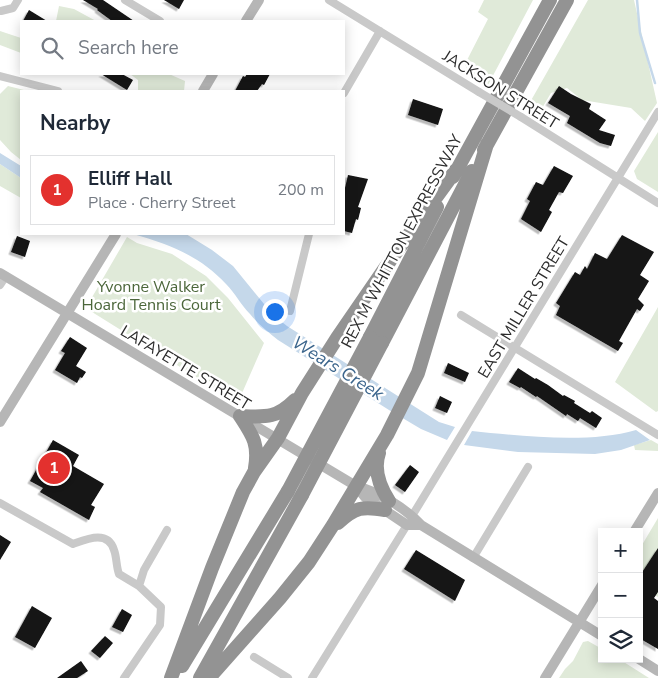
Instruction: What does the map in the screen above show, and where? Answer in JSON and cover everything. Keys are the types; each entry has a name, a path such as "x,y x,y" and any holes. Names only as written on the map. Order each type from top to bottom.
{"highway":[{"name":"REX M WHITTON EXPRESSWAY","path":"200,678 302,495 456,170 550,0"},
{"name":"REX M WHITTON EXPRESSWAY","path":"175,678 288,491 376,340 567,0"},
{"path":"209,678 280,598 330,530 385,438 418,373 487,144"},
{"path":"171,678 212,568 243,492 254,472 278,438 302,392 337,338 456,170"},
{"path":"240,416 263,417 284,411 302,392"},
{"path":"240,416 253,436 258,453 254,472"},
{"path":"330,530 352,512 366,507 387,506 377,472 377,458 385,438"}],"main road":[{"path":"247,20 260,0"},
{"path":"204,90 212,75"},
{"path":"0,422 115,235"},
{"name":"LAFAYETTE STREET","path":"2,278 67,313 356,486 371,490 387,506 409,520 598,634"},
{"path":"636,528 658,493"},
{"path":"545,678 598,591"},
{"path":"643,662 658,671"}],"street":[{"path":"1,11 13,8 18,0"},
{"path":"125,0 158,20"},
{"name":"JACKSON STREET","path":"329,0 521,117 658,204"},
{"path":"345,91 380,31"},
{"path":"0,76 54,90"},
{"name":"EAST MILLER STREET","path":"312,678 658,112"},
{"path":"290,311 309,235"},
{"path":"461,315 658,435"},
{"path":"473,558 528,467"},
{"path":"0,503 73,544 95,536 109,541 114,550 119,574 139,586 161,607 160,626 124,678"},
{"path":"139,586 144,570 167,530"},
{"path":"254,657 288,678"}],"green space":[{"path":"484,0 533,0 488,85 469,74 465,64 488,19 478,12"},
{"path":"588,0 634,0 657,103 645,121 631,108 582,100 567,88 551,93 541,110 529,104"},
{"path":"59,6 74,9 94,20 56,20"},
{"path":"0,31 20,38 20,53 0,45"},
{"path":"131,75 171,75 185,81 184,90 138,90 138,80"},
{"path":"8,86 24,90 20,90 20,159 0,140 0,94"},
{"path":"658,132 658,192 637,179 634,171"},
{"path":"0,164 20,177 20,197 0,186"},
{"name":"Yvonne Walker Hoard Tennis Court","path":"127,237 137,243 172,254 206,276 228,298 264,343 239,400 209,385 92,312 95,308 91,305 93,301 91,299"},
{"path":"658,307 658,411 656,412 615,382"},
{"path":"651,440 658,444 658,451 635,450 634,445"},
{"path":"658,518 658,597 643,588 643,543"},
{"path":"588,641 598,647 598,663 625,663 649,678 559,678 573,661 583,642"}],"water":[{"path":"0,153 20,165 20,177 0,164"},
{"name":"Wears Creek","path":"136,235 188,235 212,250 233,266 273,315 287,326 439,422 455,427 447,440 421,429 278,340 256,321 216,274 183,252"},
{"path":"636,430 650,440 621,450 595,454 518,452 464,445 472,431 533,437 576,438 597,437"}],"building":[{"path":"83,0 103,0 133,20 111,20 98,9"},
{"path":"164,0 184,0 179,9"},
{"path":"29,10 45,20 24,20"},
{"path":"103,75 124,75 133,80 127,90"},
{"path":"246,75 269,75 264,85 262,84 258,90 236,90 243,76 245,77"},
{"path":"559,86 591,104 589,109 606,120 599,130 615,135 611,146 600,143 567,123 570,116 548,103"},
{"path":"413,99 443,109 438,125 408,115"},
{"path":"554,166 573,176 563,193 559,192 549,210 552,212 541,232 521,219 530,201 527,199 536,182 543,185"},
{"path":"348,175 368,179 358,207 361,208 358,220 356,219 352,233 345,231 345,188"},
{"path":"622,235 654,252 640,275 649,281 638,299 644,305 640,311 637,309 619,341 623,343 618,351 556,315 560,306 556,303 575,272 580,275 585,266 587,269 595,253 607,259"},
{"path":"17,236 30,241 25,257 11,252"},
{"path":"70,337 87,348 76,366 86,372 77,383 55,370 65,353 61,351"},
{"path":"448,363 469,373 465,382 444,373"},
{"path":"518,368 563,396 575,401 574,403 590,413 592,411 602,418 596,428 580,418 578,421 567,414 566,416 537,396 509,382"},
{"path":"440,396 452,402 447,413 435,408"},
{"path":"53,440 79,455 73,466 104,484 91,505 95,507 89,520 40,492 43,488 30,481"},
{"path":"410,465 419,472 405,492 395,485"},
{"path":"0,535 11,542 0,560"},
{"path":"658,548 658,592 654,598 658,601 658,649 643,640 643,571"},
{"path":"416,550 465,580 455,601 404,569"},
{"path":"32,606 52,618 35,648 15,637"},
{"path":"122,609 132,615 123,632 112,627"},
{"path":"105,636 113,643 100,658 91,651"},
{"path":"81,661 88,671 77,678 57,678"}],"waterway":[{"path":"637,0 640,33 655,83"}],"place":[{"name":"Elliff Hall","path":"54,468"}]}
